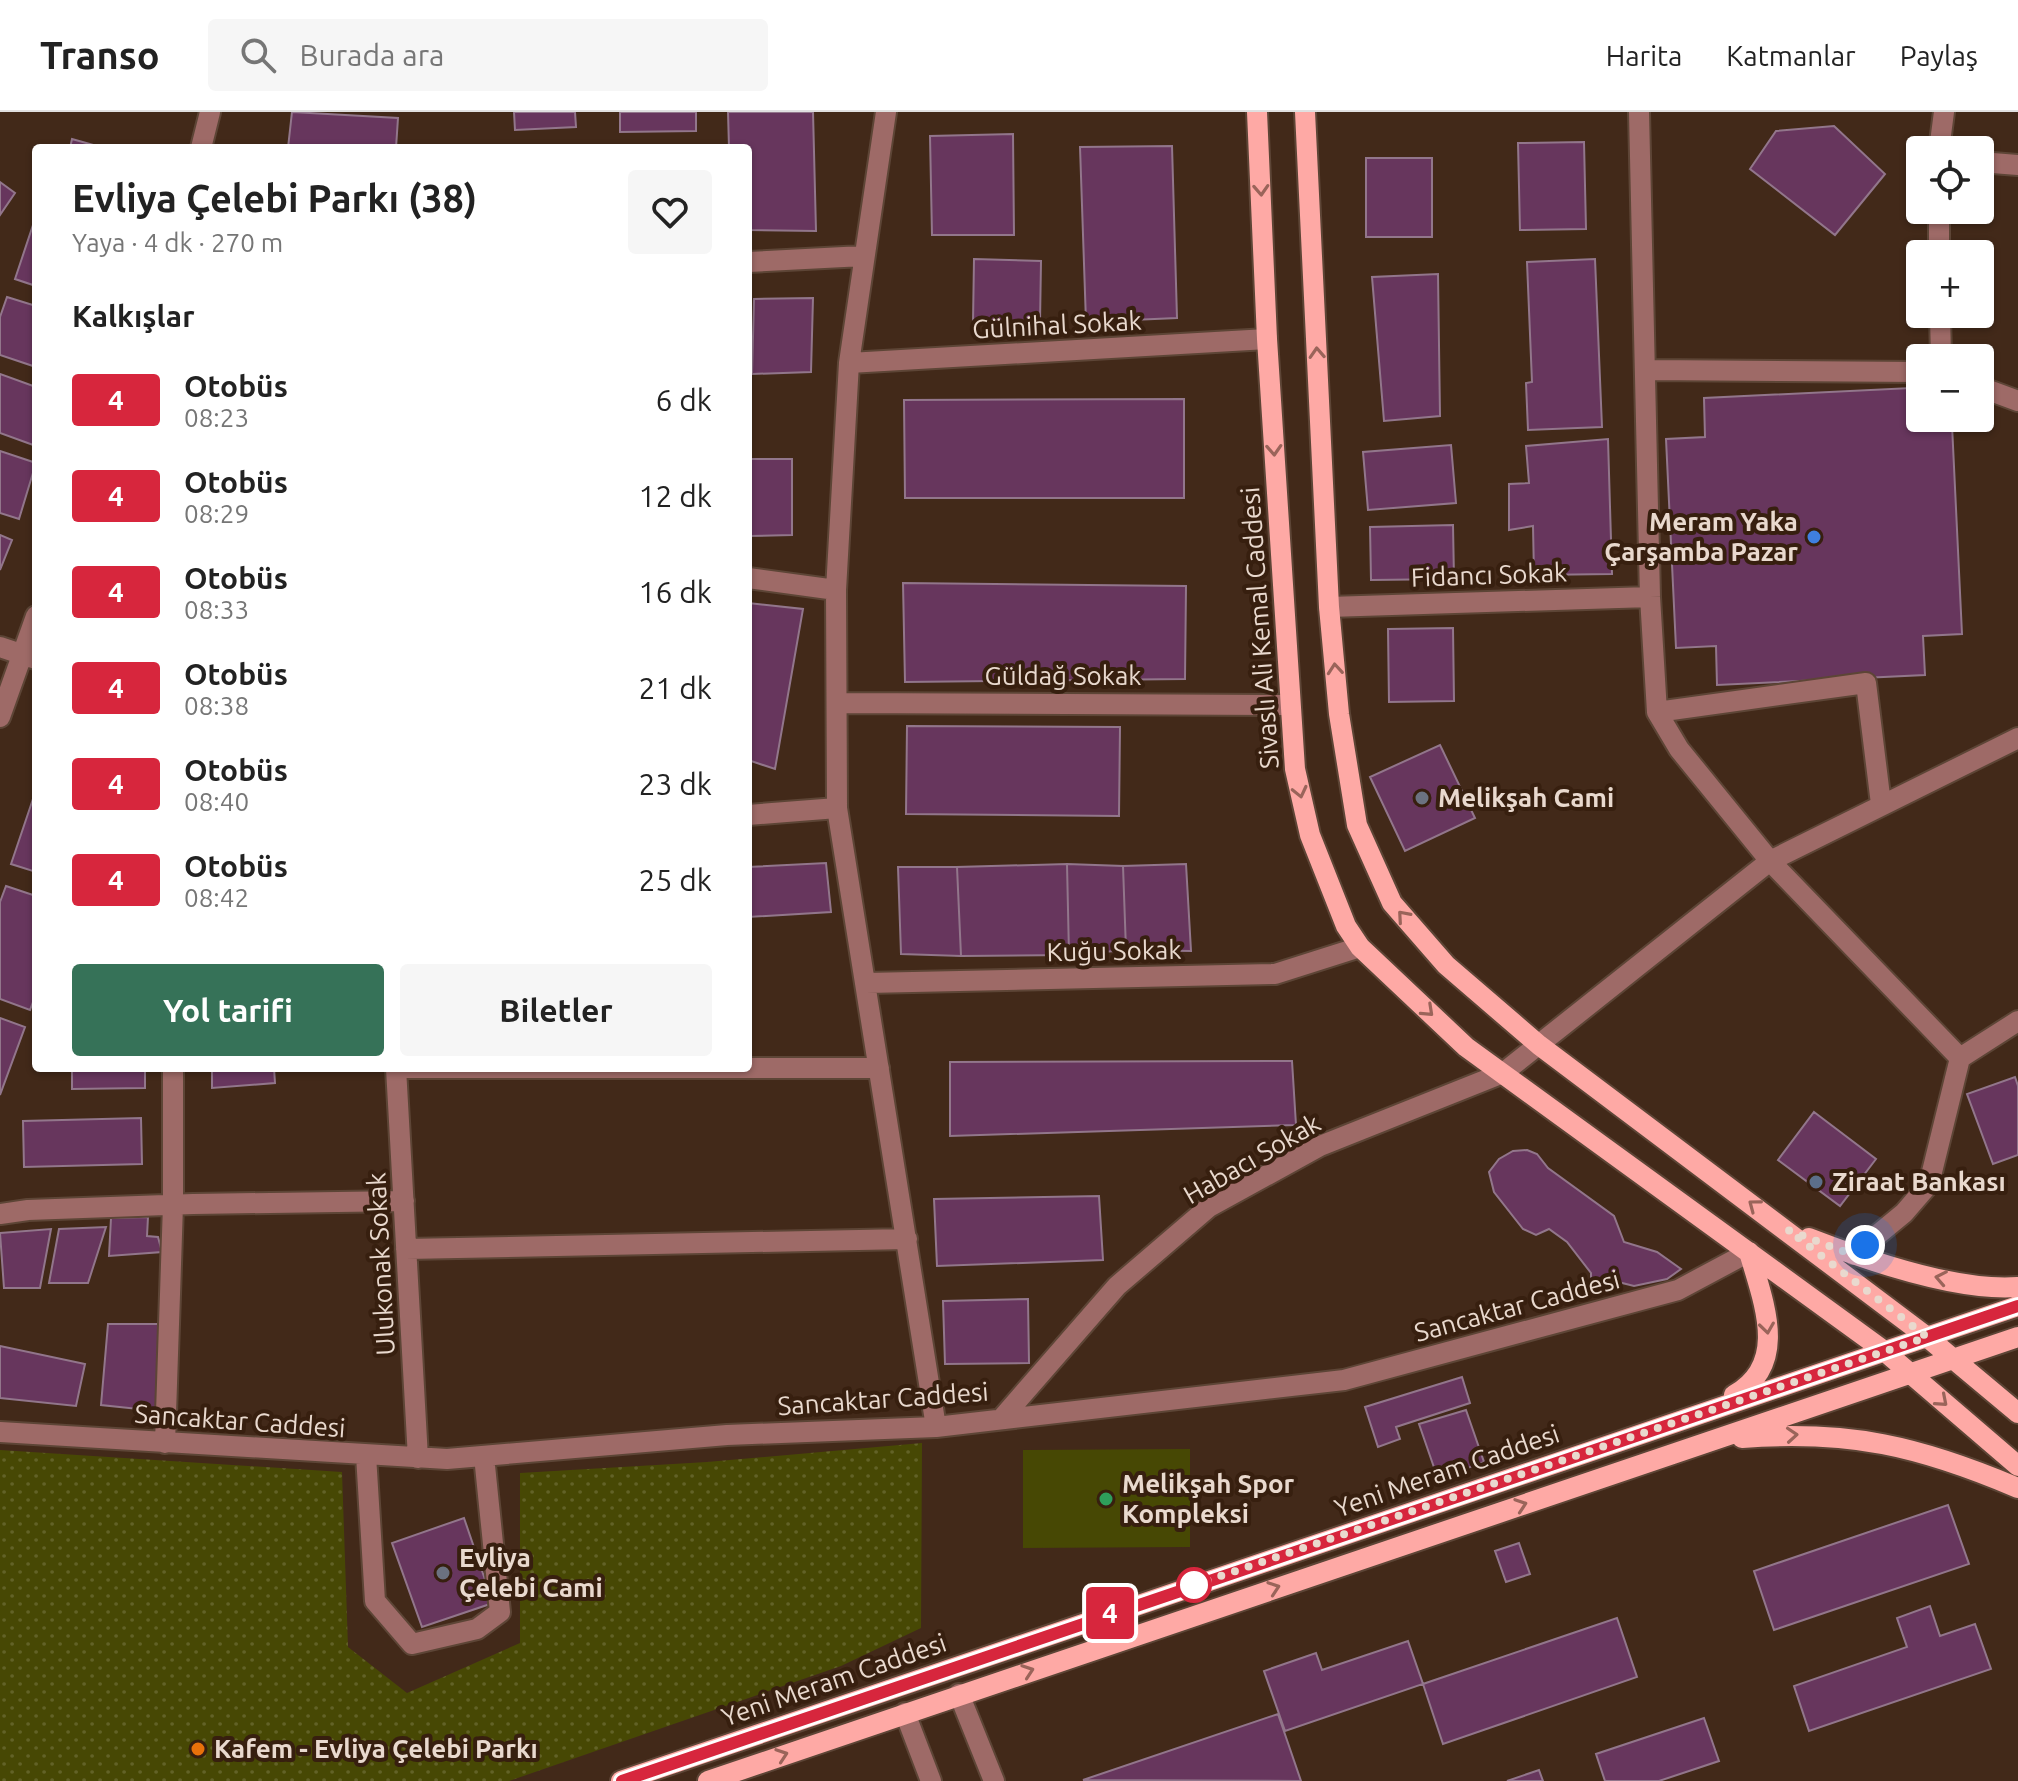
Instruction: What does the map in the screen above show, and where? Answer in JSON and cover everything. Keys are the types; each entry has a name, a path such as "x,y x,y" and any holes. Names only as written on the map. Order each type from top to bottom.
{"main road":[{"name":"Sivaslı Ali Kemal Caddesi","path":"1257,112 1288,705 1295,769 1310,835 1346,926 1360,947 1466,1047 1883,1350 2018,1466"},
{"path":"1305,112 1329,607 1339,714 1357,825 1392,903 1446,965 1539,1045 1788,1230 1927,1337 2018,1413"},
{"path":"1788,1230 1853,1255 1938,1278 2018,1287"},
{"path":"1706,1410 1742,1391 1764,1369 1770,1337 1749,1252"},
{"name":"Yeni Meram Caddesi","path":"621,1781 2018,1306"},
{"name":"Yeni Meram Caddesi","path":"708,1781 2018,1337"},
{"path":"1714,1441 1804,1434 1894,1444 2018,1488"}],"street":[{"path":"202,144 210,112"},
{"path":"886,112 849,363 836,590 837,808 936,1427"},
{"path":"1639,112 1650,597 1657,712 1679,749 1770,861 1960,1058"},
{"path":"1941,136 1944,112"},
{"path":"1994,163 2018,165"},
{"path":"752,262 863,256"},
{"name":"Gülnihal Sokak","path":"849,363 1267,339"},
{"path":"1647,370 1906,372"},
{"path":"1994,392 2018,401"},
{"path":"752,579 836,590"},
{"name":"Fidancı Sokak","path":"1329,607 1650,597"},
{"path":"0,647 29,656 0,717"},
{"path":"1657,712 1866,683 1881,804"},
{"name":"Güldağ Sokak","path":"837,703 1288,705"},
{"name":"Habacı Sokak","path":"1003,1417 1117,1286 1209,1207 1320,1146 1503,1073 1770,861 2018,738"},
{"path":"752,815 837,808"},
{"name":"Kuğu Sokak","path":"866,983 1275,974 1360,947"},
{"path":"1853,1255 1904,1213 1929,1184 1960,1058 2018,1021"},
{"path":"752,1068 879,1068"},
{"path":"165,1443 173,1205 173,1072"},
{"name":"Ulukonak Sokak","path":"396,1072 418,1458"},
{"path":"0,1214 28,1210 173,1205 404,1201"},
{"path":"406,1249 907,1239"},
{"name":"Sancaktar Caddesi","path":"0,1432 418,1458 484,1456 727,1435 936,1427 1344,1380 1678,1290 1749,1252"},
{"path":"366,1455 375,1601 412,1644 477,1629 500,1612 484,1456"},
{"path":"959,1694 994,1781"},
{"path":"905,1713 931,1781"}],"shaded area":[{"path":"922,1443 921,1628 841,1666 509,1781 0,1781 0,1450 342,1472 348,1647 407,1693 520,1643 520,1473 707,1462"},
{"name":"Melikşah Spor Kompleksi","path":"1190,1449 1190,1547 1023,1548 1023,1450"}],"building":[{"path":"292,112 398,118 396,144 288,144"},
{"path":"514,112 575,112 576,127 515,130"},
{"path":"620,112 696,112 696,131 620,132"},
{"path":"728,112 813,112 816,231 752,230 752,144 729,144"},
{"path":"1834,126 1885,174 1835,235 1750,169 1776,131"},
{"path":"1013,134 1014,235 932,235 930,136"},
{"path":"72,139 90,144 71,144"},
{"path":"1584,142 1586,229 1520,230 1518,143"},
{"path":"1172,146 1177,318 1086,322 1080,147"},
{"path":"1366,158 1432,158 1432,237 1366,237"},
{"path":"0,182 15,193 0,215"},
{"path":"32,228 32,285 15,279"},
{"path":"974,259 1041,261 1040,323 973,323"},
{"path":"1595,259 1602,427 1528,430 1526,383 1532,382 1527,262"},
{"path":"1438,274 1440,416 1384,421 1372,277"},
{"path":"7,297 32,305 32,366 0,355 0,317"},
{"path":"813,298 811,372 752,374 754,299"},
{"path":"0,374 32,386 32,445 0,433"},
{"name":"Meram Yaka Çarşamba Pazar","path":"1906,388 1906,432 1952,432 1962,634 1923,636 1925,675 1717,685 1716,646 1676,648 1666,439 1705,437 1704,398"},
{"path":"1184,399 1184,498 905,498 904,400"},
{"path":"1608,439 1612,574 1534,575 1533,526 1509,530 1509,484 1529,483 1526,446"},
{"path":"1451,445 1456,503 1368,510 1363,452"},
{"path":"0,451 32,462 32,476 19,519 0,513"},
{"path":"752,459 792,459 792,535 752,536"},
{"path":"1453,525 1454,579 1371,580 1370,527"},
{"path":"0,535 12,540 0,570"},
{"path":"903,583 1186,586 1185,679 905,682"},
{"path":"752,603 803,609 775,769 752,761"},
{"path":"1453,628 1454,701 1389,702 1388,629"},
{"path":"907,726 1120,727 1119,816 906,814"},
{"name":"Melikşah Cami","path":"1440,745 1475,818 1405,851 1370,777"},
{"path":"32,802 32,871 11,864"},
{"path":"826,863 831,912 752,917 752,867"},
{"path":"1067,864 1069,955 961,956 957,867"},
{"path":"1067,864 1123,866 1126,950 1069,955"},
{"path":"1186,864 1191,951 1126,950 1123,866"},
{"path":"898,867 957,867 961,956 901,954"},
{"path":"6,886 32,895 30,1010 0,999 0,902"},
{"path":"0,1018 25,1027 0,1095"},
{"path":"1292,1061 1296,1125 950,1136 950,1062"},
{"path":"72,1072 145,1072 145,1088 72,1089"},
{"path":"212,1072 274,1072 275,1083 212,1088"},
{"path":"2015,1077 2018,1086 2018,1155 1993,1164 1967,1094"},
{"path":"1814,1112 1876,1159 1840,1206 1778,1160"},
{"path":"141,1118 142,1164 24,1167 23,1121"},
{"path":"1527,1150 1537,1154 1548,1168 1614,1216 1624,1242 1657,1252 1681,1269 1667,1279 1634,1286 1614,1281 1607,1291 1598,1292 1591,1281 1591,1273 1567,1242 1549,1229 1536,1235 1523,1229 1494,1192 1489,1172 1499,1159 1513,1151"},
{"path":"1099,1196 1103,1260 937,1266 934,1199"},
{"path":"148,1217 147,1236 158,1237 162,1252 109,1256 111,1218"},
{"path":"106,1227 88,1283 49,1283 59,1229"},
{"path":"51,1229 40,1288 4,1288 0,1233"},
{"path":"1028,1299 1029,1363 945,1364 943,1301"},
{"path":"108,1324 159,1324 157,1411 101,1405"},
{"path":"0,1346 85,1364 76,1406 0,1398"},
{"path":"1462,1377 1470,1403 1396,1427 1400,1439 1378,1447 1365,1407"},
{"path":"1466,1410 1484,1462 1438,1479 1419,1424"},
{"path":"1948,1505 1969,1564 1774,1630 1754,1571"},
{"name":"Evliya Çelebi Cami","path":"464,1518 493,1603 422,1627 392,1543"},
{"path":"1519,1543 1530,1574 1506,1582 1495,1551"},
{"path":"1930,1606 1940,1636 1975,1624 1991,1669 1809,1731 1794,1686 1907,1647 1897,1618"},
{"path":"1617,1618 1637,1677 1443,1744 1423,1684"},
{"path":"1408,1641 1423,1684 1285,1731 1264,1671 1316,1653 1322,1670"},
{"path":"1278,1714 1301,1781 1083,1780"},
{"path":"1704,1718 1719,1761 1659,1781 1605,1781 1596,1754"},
{"path":"1539,1770 1543,1781 1507,1781"}],"bus line":[{"name":"4","path":"622,1781 2018,1306"}],"place":[{"name":"Meram Yaka Çarşamba Pazar","path":"1814,537"},
{"name":"Melikşah Cami","path":"1422,798"},
{"name":"Ziraat Bankası","path":"1816,1182"},
{"name":"Melikşah Spor Kompleksi","path":"1106,1499"},
{"name":"Evliya Çelebi Cami","path":"443,1573"},
{"name":"Kafem - Evliya Çelebi Parkı","path":"198,1749"}],"route":[{"path":"1194,1585 1927,1337 1788,1230 1853,1255 1865,1245"}]}
